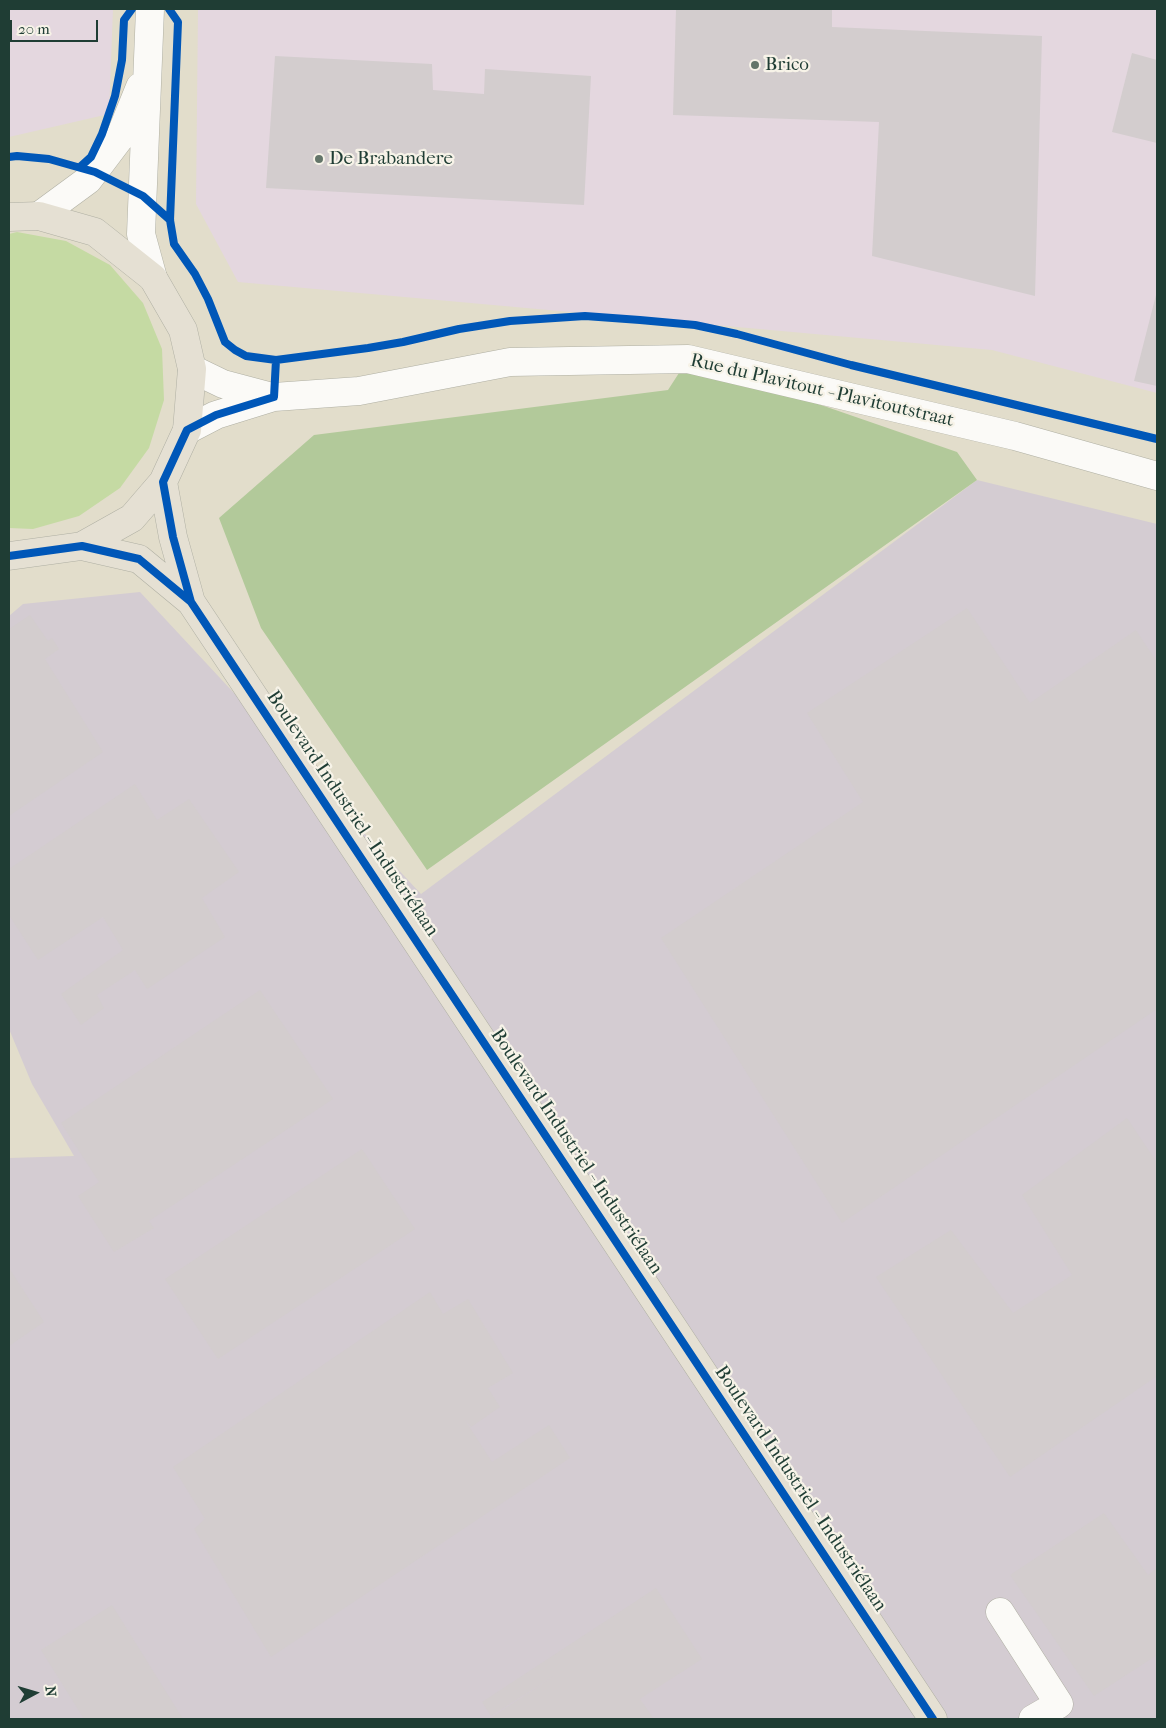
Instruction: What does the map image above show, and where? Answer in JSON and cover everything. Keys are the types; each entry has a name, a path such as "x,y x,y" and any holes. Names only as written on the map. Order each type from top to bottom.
{"main road":[{"name":"Boulevard Industriel - Industriélaan","path":"9,217 39,216 95,232 154,278 183,330 192,369 187,430 163,482 132,518 82,546"},
{"name":"Boulevard Industriel - Industriélaan","path":"163,482 173,538 191,602"},
{"name":"Boulevard Industriel - Industriélaan","path":"9,556 82,546 139,559 191,602 933,1719"}],"street":[{"path":"150,9 141,234 154,278"},
{"path":"39,216 88,180 119,139 148,67"},
{"name":"Rue du Plavitout - Plavitoutstraat","path":"187,430 216,415 274,397 359,390 510,362 688,359 1015,436 1157,476"},
{"name":"Rue du Plavitout - Plavitoutstraat","path":"192,369 222,384 274,397"},
{"path":"1000,1612 1058,1704 1033,1719"}],"shaded area":[{"path":"9,9 113,9 109,114 9,137"},
{"path":"198,9 1157,9 1157,393 992,350 238,282 196,204"},
{"path":"977,480 1157,524 1157,1719 9,1719 9,1158 74,1156 32,1084 9,1029 9,616 23,604 140,592 421,894"}],"green space":[{"path":"17,232 66,241 110,265 143,303 162,349 164,400 149,448 120,488 79,516 33,529 9,528 9,234"},
{"path":"688,359 957,452 977,480 427,870 261,628 219,518 314,435 668,390"}],"building":[{"path":"676,9 832,9 832,27 1042,36 1035,296 872,256 879,122 673,115"},
{"path":"1132,53 1157,60 1157,143 1112,132"},
{"path":"275,56 432,64 433,90 484,94 485,69 591,76 584,205 266,188"},
{"path":"1157,291 1157,386 1134,381"},
{"path":"967,608 1030,703 1136,630 1157,662 1157,1009 842,1223 661,938 863,802 807,713"},
{"path":"30,615 48,641 52,638 59,649 45,659 103,752 9,816 9,629"},
{"path":"135,784 157,820 189,799 239,872 202,898 225,937 147,989 135,970 97,995 104,1008 81,1025 61,994 123,950 103,917 38,960 9,915 9,869"},
{"path":"260,990 333,1099 149,1221 154,1228 114,1252 78,1196 99,1182 61,1123"},
{"path":"1127,1118 1157,1163 1157,1376 1010,1477 876,1277 951,1230 1013,1313 1072,1275 1022,1195"},
{"path":"362,1149 415,1229 218,1359 165,1279"},
{"path":"9,1268 44,1322 9,1346"},
{"path":"430,1292 443,1314 468,1299 513,1373 488,1388 500,1407 471,1427 465,1420 492,1462 549,1425 570,1458 271,1657 194,1529 205,1519 173,1467"},
{"path":"1104,1513 1148,1575 1157,1568 1157,1655 1094,1696 1010,1575"},
{"path":"656,1588 702,1659 640,1699 654,1719 489,1719 557,1674 491,1716 482,1702"},
{"path":"112,1605 183,1719 84,1719 41,1650"}],"cycle path":[{"path":"80,167 91,157 102,134 115,96 122,60 124,20 132,9"},
{"path":"169,9 178,22 170,220 174,244 195,274 208,299 225,342 246,356 276,360 368,348 459,329 510,321 585,316 695,325 1157,439"},
{"path":"9,157 49,159 95,172 143,196 170,220"},
{"path":"191,602 173,537 163,482 187,430 216,415 274,397 276,360"},
{"path":"9,556 82,546 139,559 191,602 933,1719"}],"place":[{"name":"Brico","path":"755,65"},
{"name":"De Brabandere","path":"319,159"}]}
